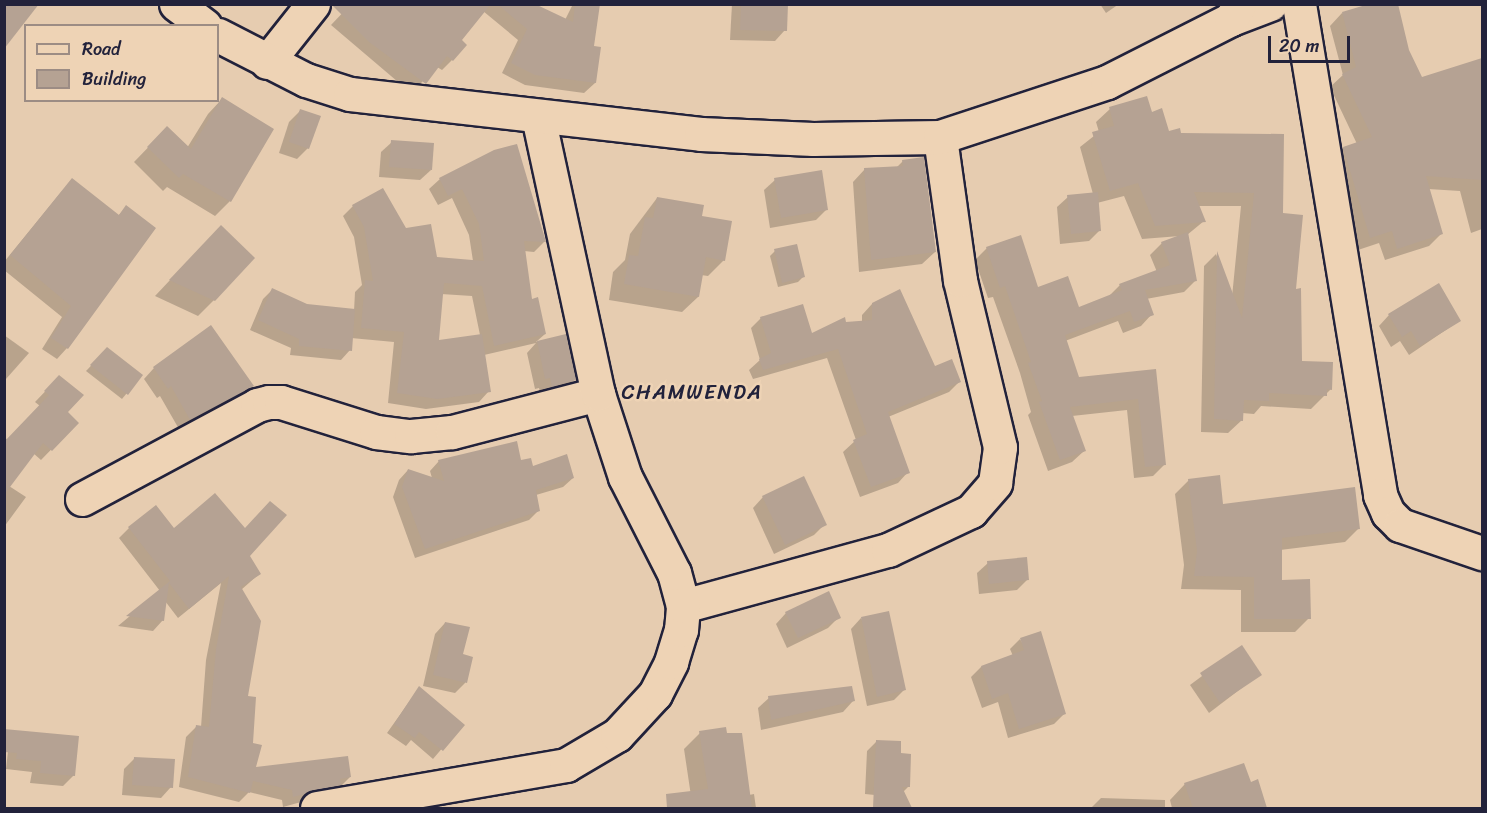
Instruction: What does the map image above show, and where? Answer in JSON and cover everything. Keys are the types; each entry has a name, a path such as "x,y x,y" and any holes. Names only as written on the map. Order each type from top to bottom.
{"street":[{"path":"176,4 202,24"},
{"path":"267,62 313,4"},
{"path":"219,35 267,62 306,80 350,94 701,134 813,139 940,137 1107,82 1236,9 1270,4"},
{"path":"1299,4 1380,495 1388,513 1400,525 1482,553"},
{"path":"317,808 566,765 617,735 655,693 671,662 681,630 683,606 674,573 625,477 598,394 538,116"},
{"path":"683,606 888,550 971,511 995,483 1000,447 960,280 940,137"},
{"path":"82,498 257,405 269,402 281,402 376,432 411,436 452,432 598,394"}],"building":[{"path":"4,4 39,4 4,49"},
{"path":"331,4 491,4 462,40 467,45 453,61 447,56 426,84 369,42"},
{"path":"497,4 535,4 573,22 575,4 600,4 594,46 601,47 596,83 535,75 511,63 527,29"},
{"path":"741,4 788,4 787,31 740,30"},
{"path":"1369,4 1398,4 1409,50 1422,77 1482,58 1482,180 1426,176 1443,234 1397,249 1392,231 1370,238 1343,147 1372,137 1342,74 1356,67 1342,12"},
{"path":"1147,96 1152,112 1162,108 1169,131 1180,128 1181,133 1284,134 1283,213 1303,215 1296,289 1301,288 1302,361 1333,362 1332,390 1327,389 1327,396 1269,393 1269,401 1244,400 1243,421 1214,419 1217,251 1242,318 1254,193 1194,192 1206,222 1155,226 1138,183 1110,191 1092,132 1114,126 1109,107"},
{"path":"222,97 274,129 231,202 183,174 179,178 147,147 167,126 191,149"},
{"path":"300,109 321,116 309,149 289,142"},
{"path":"391,140 434,143 432,170 389,167"},
{"path":"517,144 546,242 524,241 532,299 538,297 546,334 494,346 482,286 444,283 439,340 482,334 491,392 437,399 397,393 404,332 361,328 365,280 373,281 364,227 352,205 383,188 406,228 431,224 437,257 484,261 479,224 462,189 448,196 439,178 494,150"},
{"path":"924,157 936,252 871,260 864,168 903,166 902,160"},
{"path":"822,170 828,210 781,218 774,178"},
{"path":"72,178 119,215 126,205 156,228 68,349 51,338 71,306 10,255"},
{"path":"1098,192 1101,231 1071,234 1067,195"},
{"path":"657,197 704,205 702,216 732,221 725,261 706,257 699,297 624,284 629,255 638,256 645,217 653,218"},
{"path":"221,225 255,258 215,301 169,280"},
{"path":"1188,232 1197,281 1145,290 1154,315 1134,322 1130,311 1065,335 1079,377 1156,369 1166,465 1145,467 1138,399 1070,407 1086,451 1060,460 1039,402 1042,401 1028,363 1031,362 1005,286 1000,288 986,247 1021,235 1038,287 1068,276 1079,307 1122,290 1119,284 1170,265 1161,242"},
{"path":"797,244 805,277 782,283 774,249"},
{"path":"1439,283 1461,321 1420,346 1411,331 1402,337 1388,314"},
{"path":"272,288 307,304 355,309 352,351 299,346 299,339 258,320"},
{"path":"900,289 935,366 952,359 961,382 888,412 910,473 871,487 853,440 867,434 838,349 763,370 759,359 771,353 760,317 803,304 812,333 845,317 846,322 872,320 872,303"},
{"path":"211,325 254,386 190,420 171,386 168,389 153,367"},
{"path":"566,334 576,380 552,387 550,378 545,379 537,341"},
{"path":"107,347 143,375 128,395 90,365"},
{"path":"59,375 84,395 68,412 79,423 52,451 43,443 4,495 4,442 49,395 44,391"},
{"path":"517,441 521,460 531,458 533,466 567,454 574,478 536,490 540,511 425,549 402,487 408,469 444,481 438,460"},
{"path":"1220,475 1223,504 1355,487 1360,529 1282,538 1282,580 1310,579 1311,619 1254,619 1254,577 1194,576 1197,551 1188,479"},
{"path":"804,476 827,525 785,545 762,496"},
{"path":"215,493 245,528 270,501 287,515 250,556 261,574 241,587 261,621 248,696 256,697 253,743 262,745 256,767 348,756 351,777 340,779 341,785 293,797 292,790 253,781 250,793 188,777 196,725 209,727 216,649 229,576 189,609 169,583 164,621 126,616 170,581 128,527 156,505 174,528"},
{"path":"1027,557 1029,580 989,584 987,561"},
{"path":"829,591 841,618 798,638 785,612"},
{"path":"889,611 906,690 877,697 861,617"},
{"path":"445,622 470,627 463,654 473,657 467,683 433,675"},
{"path":"1041,631 1066,714 1019,729 1008,693 992,699 981,666 1024,650 1020,638"},
{"path":"1242,645 1262,675 1220,703 1200,673"},
{"path":"419,686 465,725 443,751 419,732 415,738 394,724"},
{"path":"852,686 855,701 771,720 768,696"},
{"path":"726,727 727,733 742,733 752,808 667,808 666,794 708,789 699,731"},
{"path":"4,729 79,736 75,776 40,773 41,761 16,759 17,753 4,752"},
{"path":"876,740 901,741 901,753 911,754 910,787 902,787 912,808 873,808"},
{"path":"134,757 175,759 173,788 132,785"},
{"path":"1244,763 1251,782 1258,779 1267,808 1193,808 1184,783"}],"district":[{"name":"CHAMWENDA","path":"692,392"}]}
